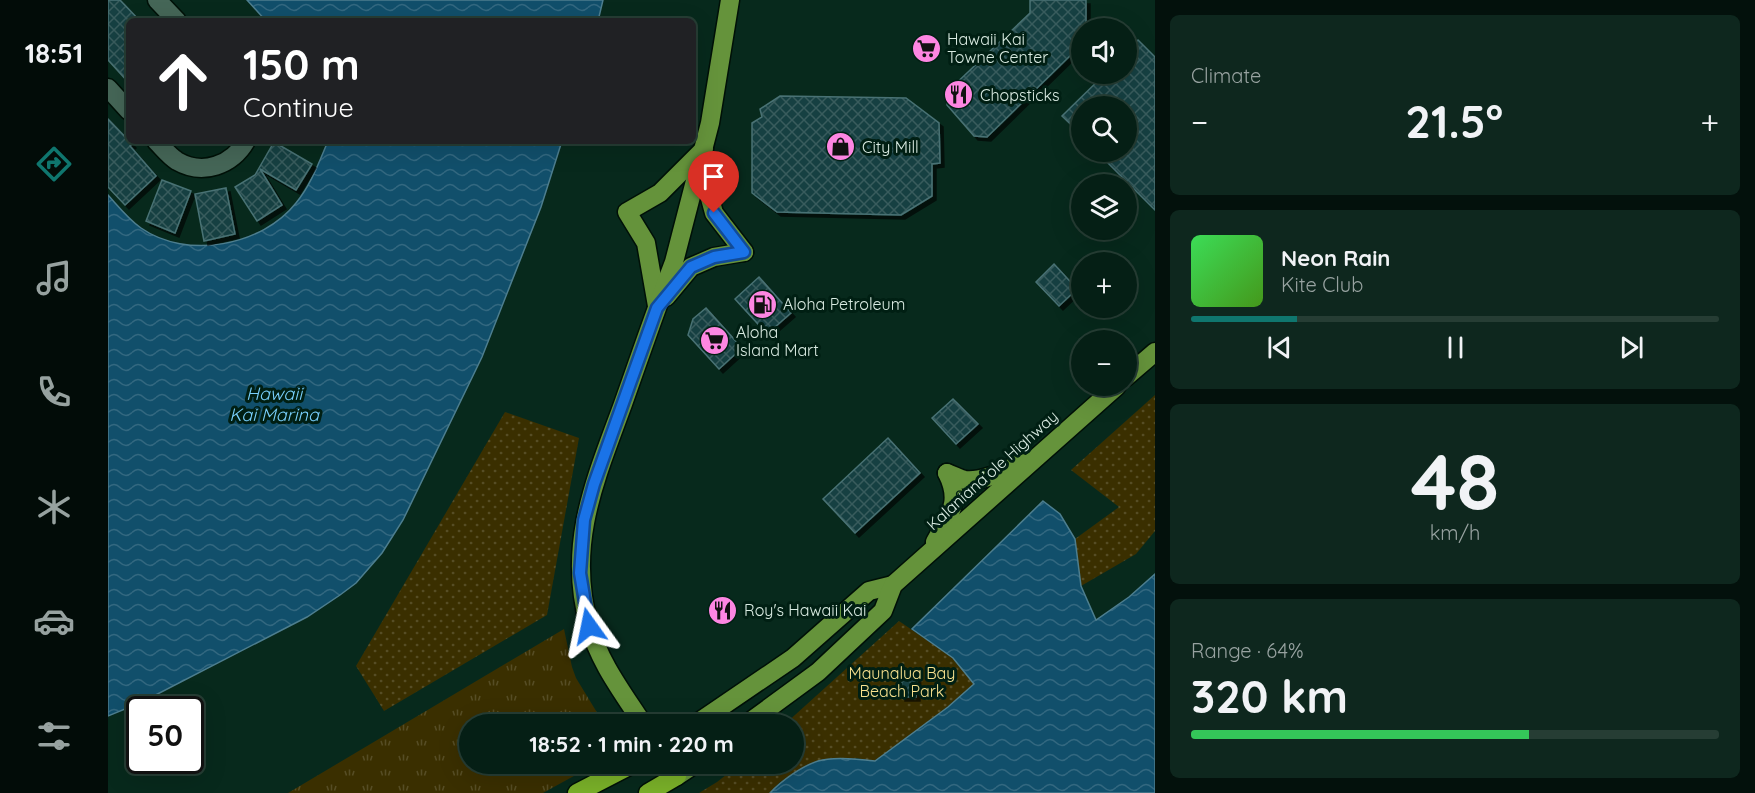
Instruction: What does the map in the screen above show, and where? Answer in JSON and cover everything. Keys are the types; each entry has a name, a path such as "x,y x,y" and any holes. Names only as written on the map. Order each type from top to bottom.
{"highway":[{"path":"577,793 614,774"},
{"path":"648,793 669,774"}],"main road":[{"path":"636,714 604,664 595,643 583,600 580,555 588,502 674,262 704,149 730,0"},
{"path":"657,308 691,267 714,257 744,252 714,213 708,191 704,149"},
{"path":"657,308 646,243 627,212 660,193 704,149"},
{"path":"1137,368 1155,352"},
{"name":"Kalaniana’ole Highway","path":"711,714 793,658 869,591 893,585 1106,396"},
{"path":"931,552 955,498 954,486 947,473 965,480 988,477 1036,457"},
{"name":"Kalaniana’ole Highway","path":"761,714 818,672 883,611 893,585"}],"street":[{"path":"157,0 174,18"},
{"path":"108,88 126,108"},
{"path":"159,144 176,160 188,166 200,168 222,164 239,152 244,144"}],"green space":[{"path":"1155,395 1155,531 1136,554 1081,586 1075,539 1119,507 1071,470"},
{"path":"505,412 579,438 547,615 384,711 356,666"},
{"name":"Maunalua Bay Beach Park","path":"899,621 953,658 974,684 948,707 875,762 857,758 780,782 770,793 699,793 727,774 804,774 804,714 796,714"},
{"path":"564,629 576,678 598,714 459,714 459,774 577,774 543,793 288,793"}],"water":[{"path":"247,0 603,0 599,18 263,18"},
{"name":"Hawaii Kai Marina","path":"327,144 561,144 541,207 482,357 403,520 382,553 356,583 307,617 154,696 126,696 126,709 108,716 108,195 136,224 159,238 180,244 201,245 223,244 264,230 281,218 306,189"},
{"path":"1043,501 1060,514 1075,539 1081,586 1096,620 1129,597 1155,574 1155,793 770,793 792,774 804,774 804,767 824,759 875,761 948,707 974,684 953,658 912,629"}],"building":[{"path":"108,0 120,0 137,18 126,18 126,80 108,60"},
{"path":"1030,0 1086,0 1086,18 1071,18 1071,55 987,137 974,136 947,105 948,91 1030,13"},
{"path":"1137,41 1155,57 1155,210 1137,192 1137,174 1119,174 1107,162 1137,162 1137,96 1082,96 1095,84 1137,84"},
{"name":"City Mill","path":"780,96 906,98 939,123 940,163 932,164 932,196 901,215 777,212 752,193 752,123 762,117 760,109"},
{"path":"1071,107 1071,125 1062,116"},
{"path":"108,119 126,138 126,144 132,144 130,146 156,176 125,205 108,187"},
{"path":"273,144 277,144 312,164 296,190 260,169 282,205 257,221 235,187 255,175"},
{"path":"162,180 191,191 175,233 146,221"},
{"path":"226,188 235,234 204,241 195,194"},
{"path":"1054,264 1071,282 1071,295 1059,306 1036,282"},
{"name":"Aloha Petroleum","path":"759,277 791,313 767,334 735,299"},
{"name":"Aloha Island Mart","path":"706,308 742,348 719,369 688,335 693,319"},
{"path":"953,399 978,424 956,444 932,418"},
{"path":"888,438 920,473 855,533 823,499"},
{"path":"902,672 917,672 916,697 901,697"}],"place":[{"name":"Hawaii Kai Towne Center","path":"926,48"},
{"name":"Chopsticks","path":"959,95"},
{"name":"City Mill","path":"841,147"},
{"name":"Aloha Petroleum","path":"762,304"},
{"name":"Aloha Island Mart","path":"715,341"},
{"name":"Roy's Hawaii Kai","path":"723,610"}],"route":[{"path":"589,626 580,573 584,520 594,484 657,308 691,267 714,257 744,252 714,213"}]}
